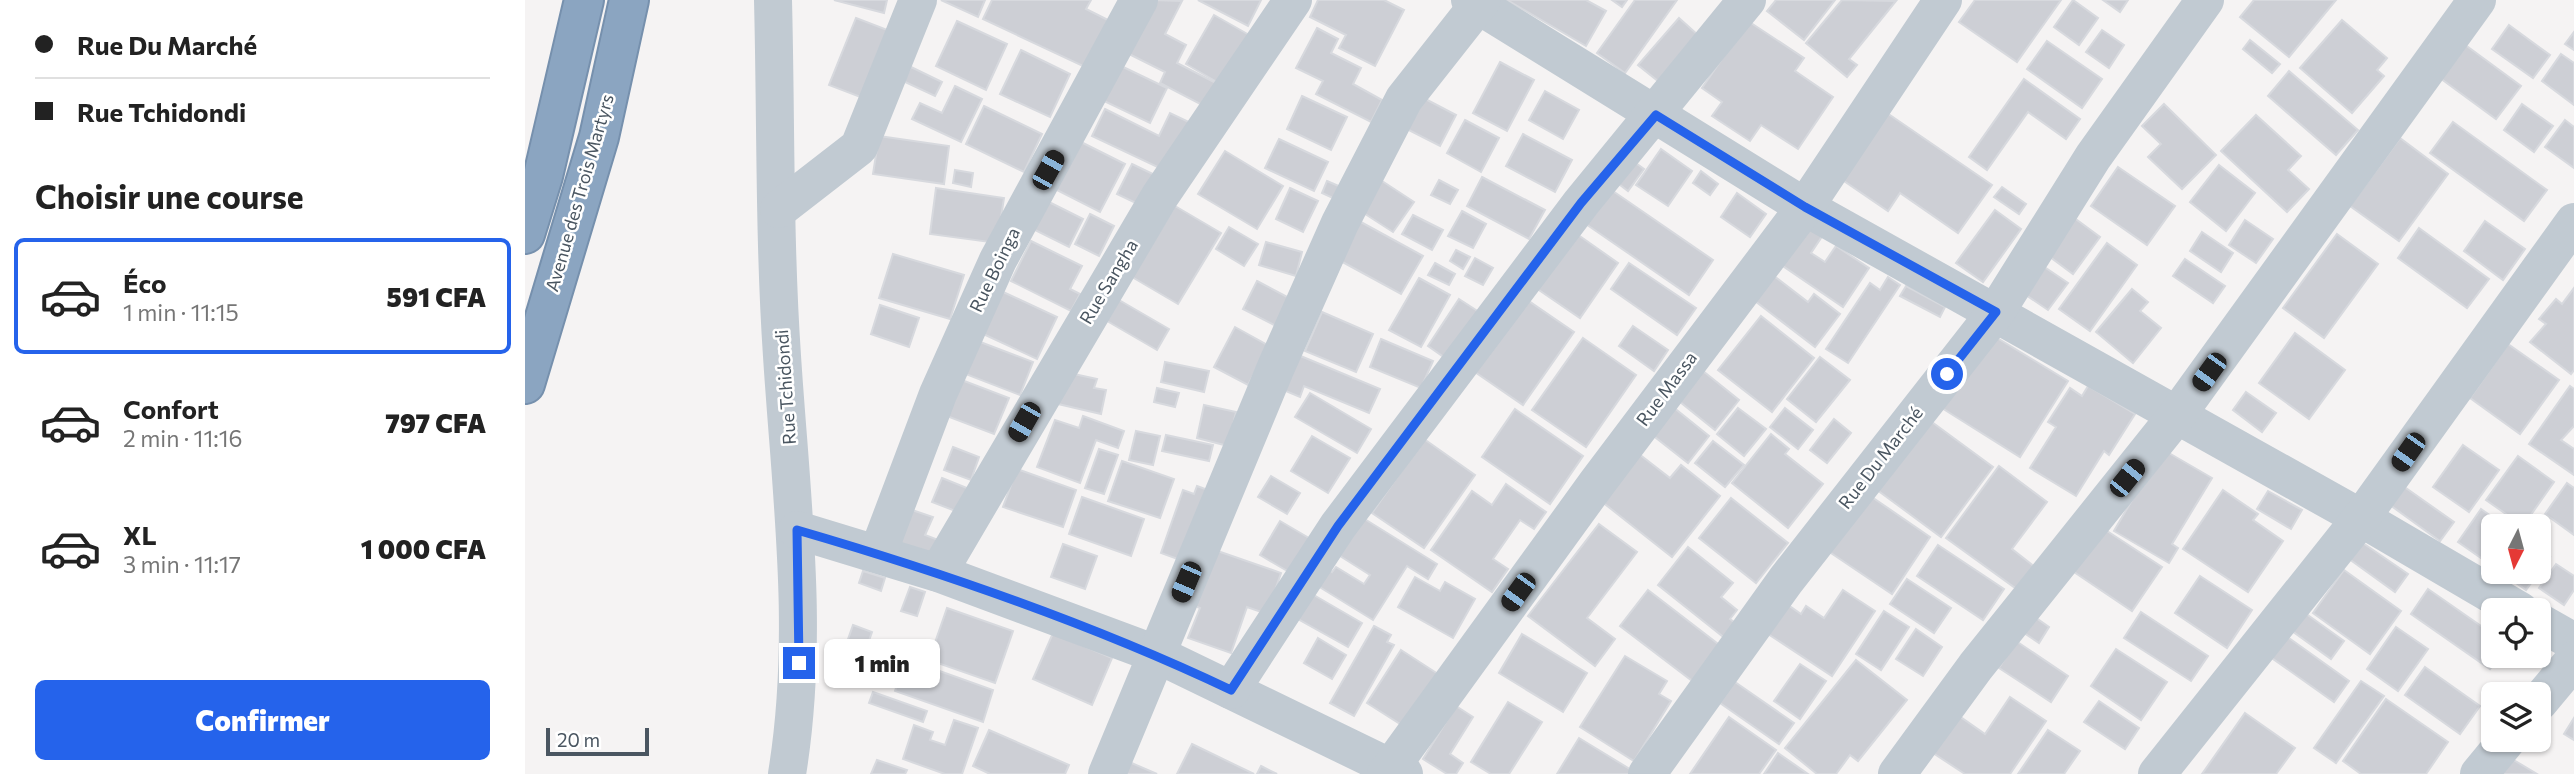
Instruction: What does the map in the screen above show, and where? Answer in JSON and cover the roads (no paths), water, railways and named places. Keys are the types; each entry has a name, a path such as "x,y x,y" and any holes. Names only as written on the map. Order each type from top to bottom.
{"highway":[{"path":"525,234 543,176 584,0"},
{"name":"Avenue des Trois Martyrs","path":"525,384 599,137 629,0"}],"street":[{"name":"Rue Tchidondi","path":"773,0 782,354 797,530 799,663 787,774"},
{"path":"779,209 859,147 918,0"},
{"name":"Rue Boinga","path":"878,553 938,394 998,260 1139,0"},
{"name":"Rue Sangha","path":"937,573 1160,196 1293,0"},
{"path":"1231,690 1338,526 1581,203 1656,115 1747,0"},
{"name":"Rue Massa","path":"1393,771 1597,483 1805,207 1943,0"},
{"name":"Rue Du Marché","path":"1647,774 1786,580 1996,312 2094,157 2205,0"},
{"path":"1897,774 1976,666 2178,415 2477,0"},
{"path":"1107,774 1340,223 1404,99 1477,2 1805,207 2361,517 2498,598"},
{"path":"2157,774 2361,517 2574,222"},
{"path":"797,530 937,573 1156,654 1393,771"},
{"path":"2551,629 2574,642"},
{"path":"2551,688 2574,660"},
{"path":"2479,774 2497,752"}]}
